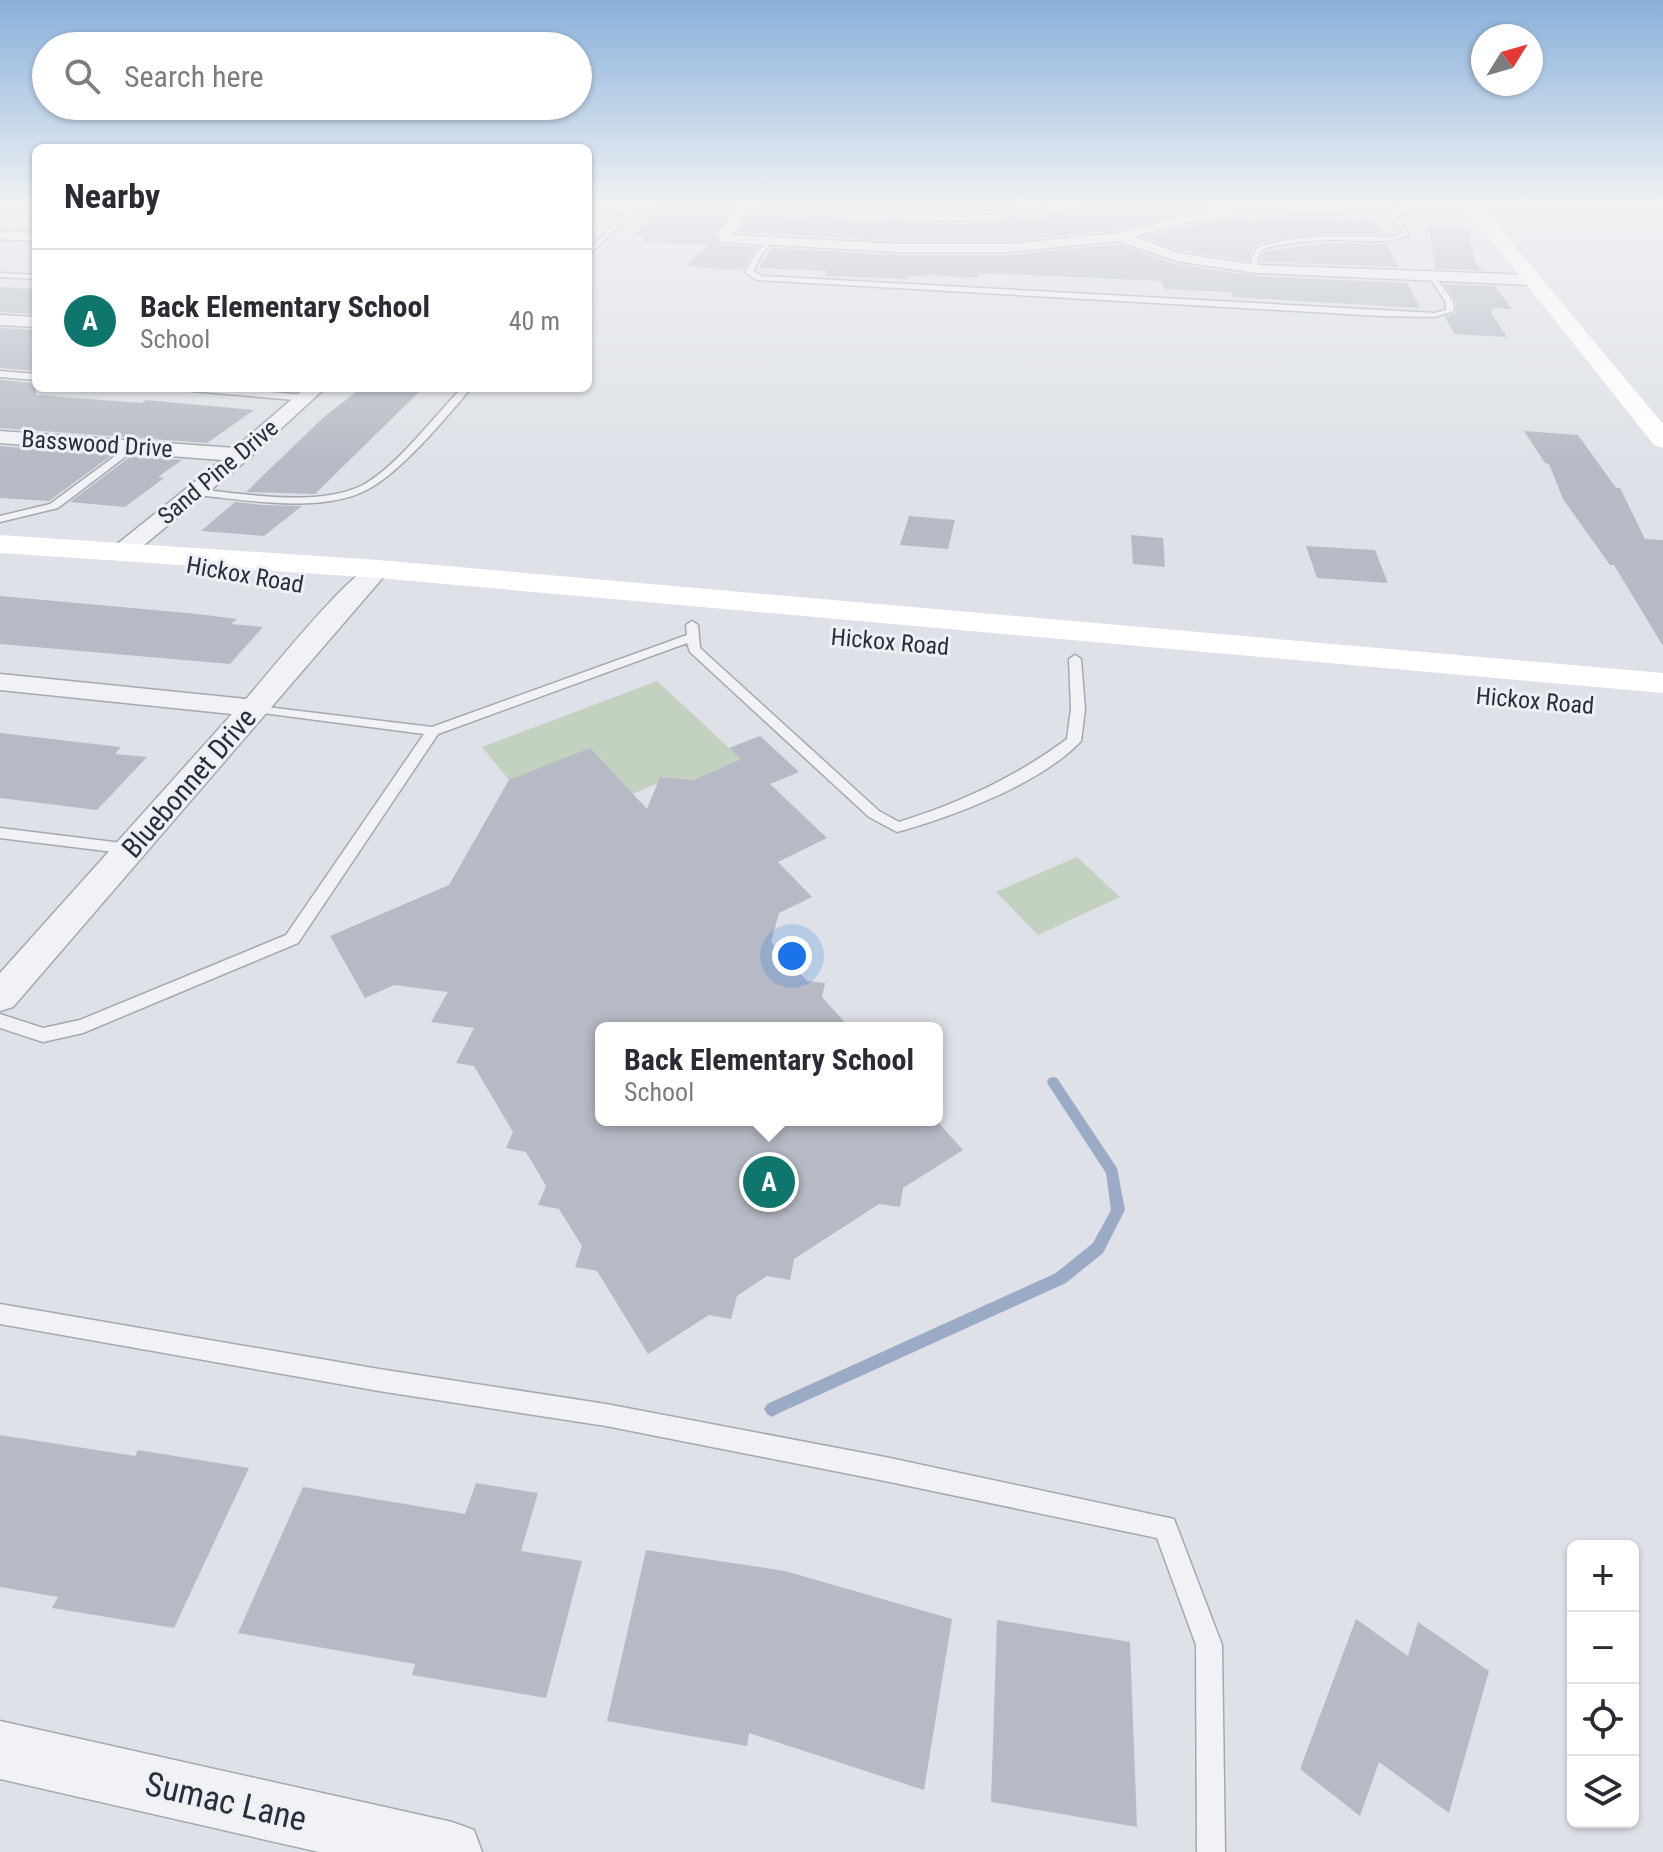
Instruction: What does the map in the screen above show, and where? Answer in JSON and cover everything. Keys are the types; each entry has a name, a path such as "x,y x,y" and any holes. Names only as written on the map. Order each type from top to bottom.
{"street":[{"path":"1538,288 1663,440"},
{"path":"0,320 32,322"},
{"name":"Sand Pine Drive","path":"119,554 197,492 311,393"},
{"name":"Basswood Drive","path":"0,437 241,455"},
{"name":"Hickox Road","path":"0,544 378,569 1001,625 1074,646 1663,712"},
{"name":"Hickox Road","path":"119,554 353,594 693,631 1074,646 1663,683"},
{"name":"Bluebonnet Drive","path":"0,997 378,569"},
{"path":"693,631 711,611 732,607 979,630 1001,625"},
{"path":"0,682 255,708"},
{"name":"Sumac Lane","path":"0,1750 452,1852"}],"lane":[{"path":"940,288 1435,315 1450,311 1449,301 1441,288"},
{"path":"0,374 32,377"},
{"path":"287,392 311,393"},
{"path":"197,492 248,497 348,495 369,485 463,392"},
{"path":"0,519 54,506 133,447"},
{"path":"255,708 433,731 693,631 694,649 874,814 897,827 937,816 1047,762 1074,741 1078,709 1074,646"},
{"path":"0,1021 43,1035 83,1026 292,939 433,731"},
{"path":"0,833 130,849"},
{"path":"0,1314 606,1415 1165,1528 1209,1645 1211,1852"}],"green space":[{"path":"657,681 741,759 693,780 661,777 658,783 633,794 509,780 482,747"},
{"path":"1077,857 1120,897 1038,935 996,892"}],"building":[{"path":"0,288 32,289 32,314 0,312"},
{"path":"1410,288 1420,308 1233,297 1232,292 1164,289"},
{"path":"1447,288 1497,288 1512,309 1492,308 1494,311 1490,311 1507,337 1454,334 1445,317 1456,313 1456,301"},
{"path":"0,328 32,330 32,371 0,368"},
{"path":"0,380 32,383 32,392 36,395 142,403 146,400 254,410 207,443 0,428"},
{"path":"356,392 419,392 315,494 246,492 324,417"},
{"path":"1524,431 1578,435 1616,488 1620,488 1645,539 1663,540 1663,646 1614,565 1610,565 1563,499 1549,464 1545,463"},
{"path":"0,446 112,455 49,501 0,498"},
{"path":"131,456 182,460 158,477 164,478 125,507 70,502"},
{"path":"235,502 302,506 264,536 201,531"},
{"path":"909,516 955,520 948,549 900,545"},
{"path":"1131,535 1163,538 1165,567 1133,564"},
{"path":"1306,546 1375,550 1388,583 1317,578"},
{"path":"0,596 198,614 237,619 231,624 263,627 230,664 0,644"},
{"path":"0,733 121,747 115,754 147,757 97,810 0,798"},
{"path":"760,736 799,772 770,784 827,838 778,862 812,897 779,913 771,942 807,981 825,983 822,997 845,1022 595,1022 595,1126 941,1126 963,1150 903,1188 900,1207 879,1204 794,1259 790,1280 767,1276 737,1296 731,1319 709,1315 648,1354 597,1271 575,1267 582,1246 559,1209 538,1205 546,1186 526,1152 506,1148 513,1132 474,1066 456,1063 474,1028 431,1022 448,992 394,985 365,998 330,936 449,885 509,780 590,748 647,809 660,777 693,780 741,759 729,748"},
{"path":"0,1435 135,1456 138,1450 249,1468 174,1628 52,1608 58,1597 0,1587"},
{"path":"476,1483 538,1493 521,1551 582,1561 546,1698 412,1675 415,1664 238,1633 303,1487 465,1514"},
{"path":"646,1550 785,1571 952,1619 924,1790 749,1733 747,1746 607,1721"},
{"path":"1356,1619 1408,1656 1418,1622 1489,1671 1449,1813 1379,1762 1360,1816 1300,1769"},
{"path":"997,1620 1130,1642 1137,1827 991,1802"}],"waterway":[{"path":"772,1409 1061,1278 1098,1248 1118,1210 1112,1172 1053,1082"}],"place":[{"name":"Back Elementary School","path":"769,1182"}]}
